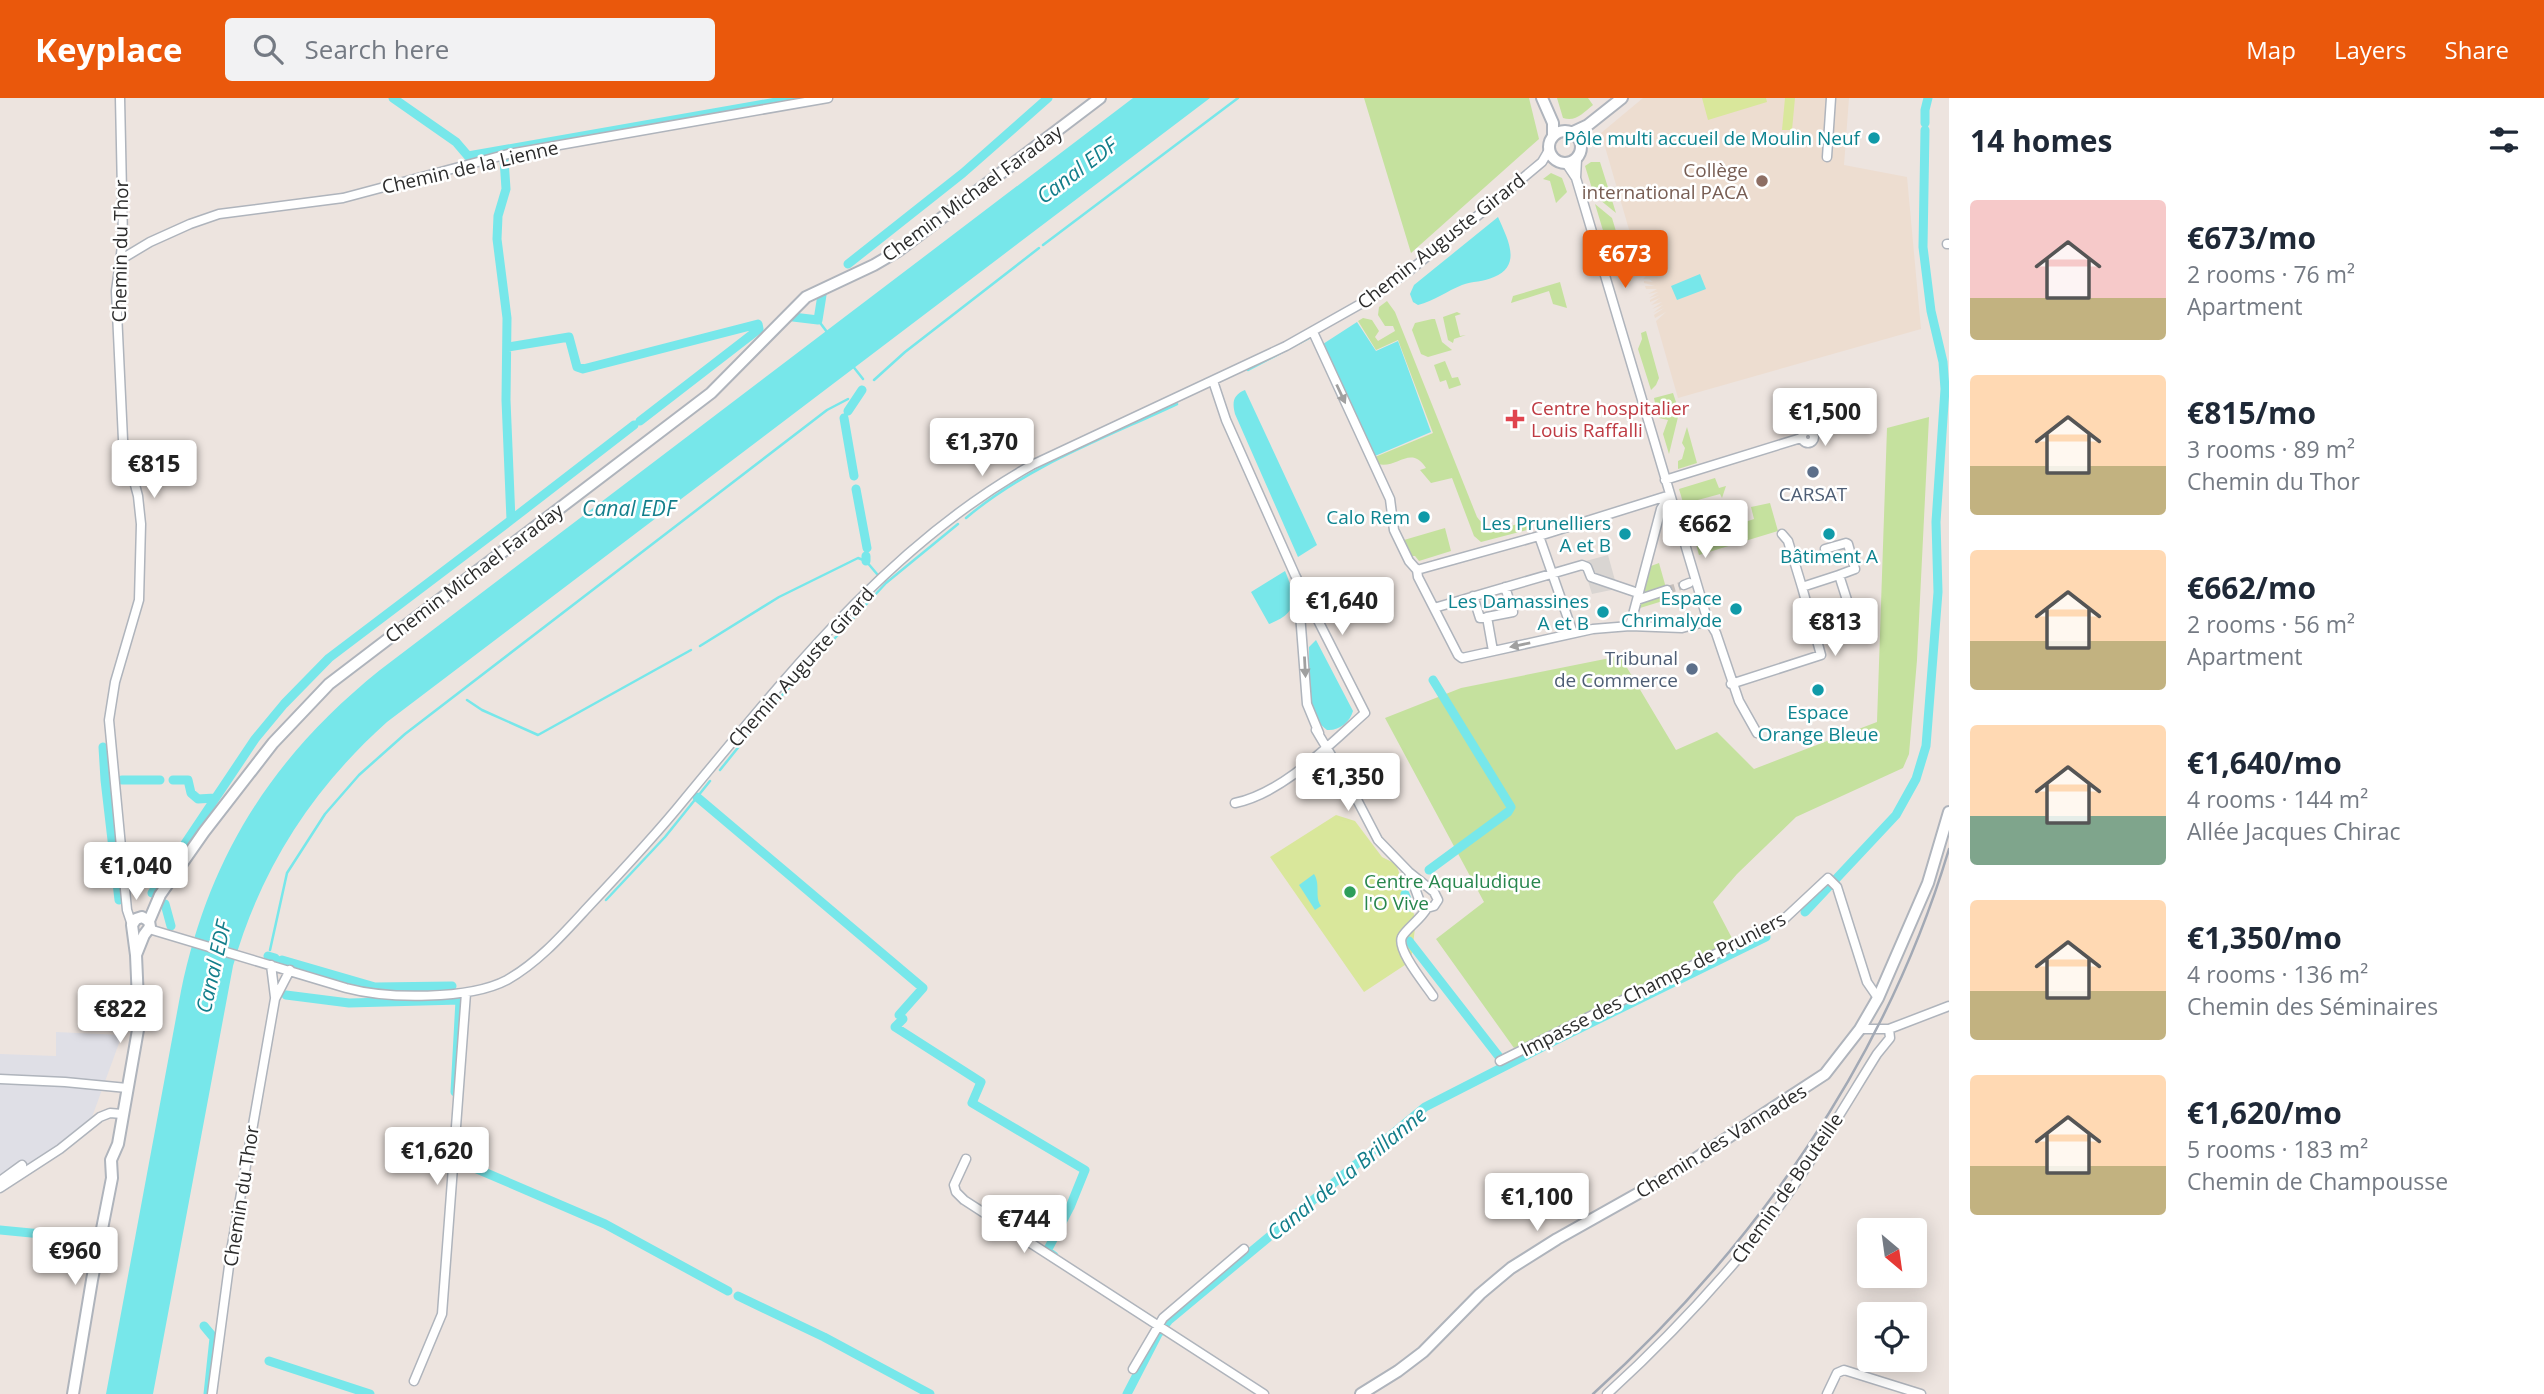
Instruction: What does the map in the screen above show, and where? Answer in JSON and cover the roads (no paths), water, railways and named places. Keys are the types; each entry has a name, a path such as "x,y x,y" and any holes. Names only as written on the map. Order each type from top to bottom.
{"main road":[{"name":"Chemin Michael Faraday","path":"141,926 194,846 273,743 305,707 337,678 703,399 740,366 794,306 806,297 898,251 1100,98"},
{"path":"1542,98 1553,123 1557,158 1577,159 1588,125"},
{"path":"1553,136 1588,125 1622,98"},
{"path":"1553,123 1569,131 1581,142"},
{"name":"Chemin des Vannades","path":"1361,1394 1423,1352 1480,1294 1511,1268 1679,1170 1819,1079 1835,1063 1860,1029 1878,998 1928,883 1949,812"},
{"path":"73,1394 112,1178 111,1160 118,1144 139,1017 136,955 141,926"}],"street":[{"name":"Chemin du Thor","path":"120,98 123,239 116,291 123,440 141,518 139,600 115,682 110,720 127,901 141,926"},
{"name":"Chemin de la Lienne","path":"120,260 190,223 219,214 343,198 508,154 828,98"},
{"path":"1827,157 1831,98"},
{"path":"1557,158 1576,178"},
{"name":"Chemin Auguste Girard","path":"290,970 346,988 378,994 466,993 493,987 512,977 558,939 640,855 840,618 926,539 991,489 1032,465 1313,332 1389,286 1542,162 1557,158"},
{"path":"1577,159 1576,178 1708,621 1716,633 1731,684 1757,733"},
{"path":"1313,332 1390,499 1394,530 1409,561 1417,570 1418,577 1459,657 1573,633 1630,626 1682,628 1708,621"},
{"path":"1213,381 1226,420 1295,575 1365,713 1326,747 1267,791 1252,799 1235,803"},
{"path":"1665,480 1801,438 1803,432 1813,433 1817,440"},
{"path":"1417,570 1670,495"},
{"path":"1630,626 1661,509 1670,495"},
{"path":"1731,684 1821,655 1788,541 1782,534"},
{"path":"1539,536 1573,633"},
{"path":"1802,587 1855,569 1847,543 1825,549"},
{"path":"1434,608 1585,565 1591,577 1637,596 1667,590"},
{"path":"1295,575 1300,601 1307,704 1316,730 1378,840 1409,872 1437,895 1437,903 1427,908 1420,920 1403,936 1401,943 1405,955 1433,996"},
{"path":"1839,575 1854,622"},
{"path":"1493,651 1487,617 1513,612 1505,587"},
{"path":"1473,596 1480,618 1484,618"},
{"path":"1303,640 1307,633 1316,630 1326,636"},
{"path":"1316,730 1326,738 1340,734"},
{"path":"1409,872 1420,902 1427,908"},
{"name":"Impasse des Champs de Pruniers","path":"1500,1061 1783,920 1825,880 1834,882 1867,982 1878,998"},
{"path":"141,926 290,970"},
{"name":"Chemin du Thor","path":"212,1394 231,1251 275,999 271,965"},
{"name":"Chemin du Thor","path":"275,999 290,970"},
{"path":"414,1381 442,1314 466,993"},
{"path":"1860,1029 1889,1029 1949,1006"},
{"name":"Chemin de Bouteille","path":"1607,1394 1680,1323 1758,1234 1808,1165 1889,1038 1889,1029"},
{"path":"0,1079 127,1088"},
{"path":"0,1188 60,1149 100,1117 110,1113 122,1114"},
{"path":"966,1159 954,1182 960,1197 1264,1394"},
{"path":"0,1181 22,1165"},
{"path":"1133,1369 1157,1326 1174,1307 1244,1249"},
{"path":"1827,1394 1837,1373 1844,1370 1921,1394"}],"water":[{"name":"Canal EDF","path":"1133,98 1210,98 387,722 335,775 312,803 274,864 258,897 233,966 153,1394 106,1394 181,991 193,942 228,853 277,774 308,737 380,670"},
{"path":"1498,217 1510,250 1508,266 1503,272 1490,279 1462,285 1418,305 1413,302 1410,294 1414,285"},
{"path":"1700,274 1706,289 1677,300 1671,286"},
{"path":"1357,322 1376,351 1398,341 1431,432 1375,456 1323,344"},
{"path":"1245,390 1317,545 1298,557 1235,414 1234,399"},
{"path":"1285,571 1292,589 1293,603 1286,615 1269,624 1251,592"},
{"path":"1316,640 1353,711 1343,725 1331,730 1327,730 1320,723 1312,703 1309,647"},
{"path":"1314,874 1321,906 1315,910 1299,885"}],"waterway":[{"path":"393,98 456,142 468,156 799,98"},
{"path":"848,264 963,173 1048,98"},
{"path":"1043,245 1238,98"},
{"name":"Canal de La Brillanne","path":"1925,123 1928,98"},
{"name":"Canal de La Brillanne","path":"1805,912 1896,815 1916,779 1926,746 1938,592 1936,522 1945,389 1943,362 1931,311 1923,247 1925,130"},
{"path":"504,159 506,189 498,216 497,239 507,318 506,400 511,520 634,425"},
{"path":"874,380 905,352 1039,248"},
{"path":"793,317 818,320 822,295"},
{"path":"818,320 827,332"},
{"path":"508,347 569,337 577,367 583,369 758,324 759,329 640,421"},
{"path":"1248,370 1311,337"},
{"path":"852,365 863,379"},
{"path":"848,411 862,390"},
{"path":"270,950 287,873 325,814 359,775 405,734 827,410 848,399"},
{"path":"966,518 1041,468 1177,404"},
{"path":"844,418 854,476"},
{"path":"856,489 867,548"},
{"path":"152,893 255,739 284,704 329,658 511,520"},
{"path":"773,705 886,583 958,524"},
{"path":"866,556 866,561"},
{"path":"700,646 779,597 858,558 866,561 877,574"},
{"path":"467,700 482,710 538,735 691,650"},
{"name":"Canal de La Brillanne","path":"1429,870 1508,812 1511,807 1433,680"},
{"path":"720,770 765,714"},
{"path":"103,747 107,780"},
{"path":"105,780 119,900"},
{"path":"122,780 160,780"},
{"path":"173,780 188,780 191,793 198,799 215,798"},
{"path":"606,900 665,837 710,781"},
{"path":"697,797 923,988 899,1015"},
{"name":"Canal de La Brillanne","path":"1405,894 1410,907"},
{"path":"165,904 171,926"},
{"name":"Canal de La Brillanne","path":"1127,1394 1158,1334 1169,1320 1425,1107 1766,937"},
{"name":"Canal de La Brillanne","path":"1409,941 1500,1058"},
{"path":"268,956 275,958"},
{"path":"282,960 375,987 452,986"},
{"path":"286,995 349,1003 460,1000 455,1092"},
{"path":"903,1019 895,1027 981,1082 972,1103 1085,1170 1070,1207 1047,1251 1054,1256"},
{"path":"456,1160 605,1224 728,1291"},
{"path":"0,1230 93,1239"},
{"path":"738,1296 824,1337 930,1394"},
{"path":"204,1326 214,1338 208,1394"},
{"path":"269,1361 370,1394"}],"tunnel":[{"path":"1667,590 1684,585"}],"railway":[{"path":"1593,1394 1652,1337 1708,1276 1760,1213 1808,1145 1851,1075 1890,1002 1922,927 1949,849"}],"place":[{"name":"Pôle multi accueil de Moulin Neuf","path":"1874,138"},
{"name":"Collège international PACA","path":"1762,181"},
{"name":"Centre hospitalier Louis Raffalli","path":"1515,419"},
{"name":"CARSAT","path":"1813,472"},
{"name":"Calo Rem","path":"1424,517"},
{"name":"Les Prunelliers A et B","path":"1625,534"},
{"name":"Bâtiment A","path":"1829,534"},
{"name":"Espace Chrimalyde","path":"1736,609"},
{"name":"Les Damassines A et B","path":"1603,612"},
{"name":"Tribunal de Commerce","path":"1692,669"},
{"name":"Espace Orange Bleue","path":"1818,690"},
{"name":"Centre Aqualudique l'O Vive","path":"1350,892"}]}
